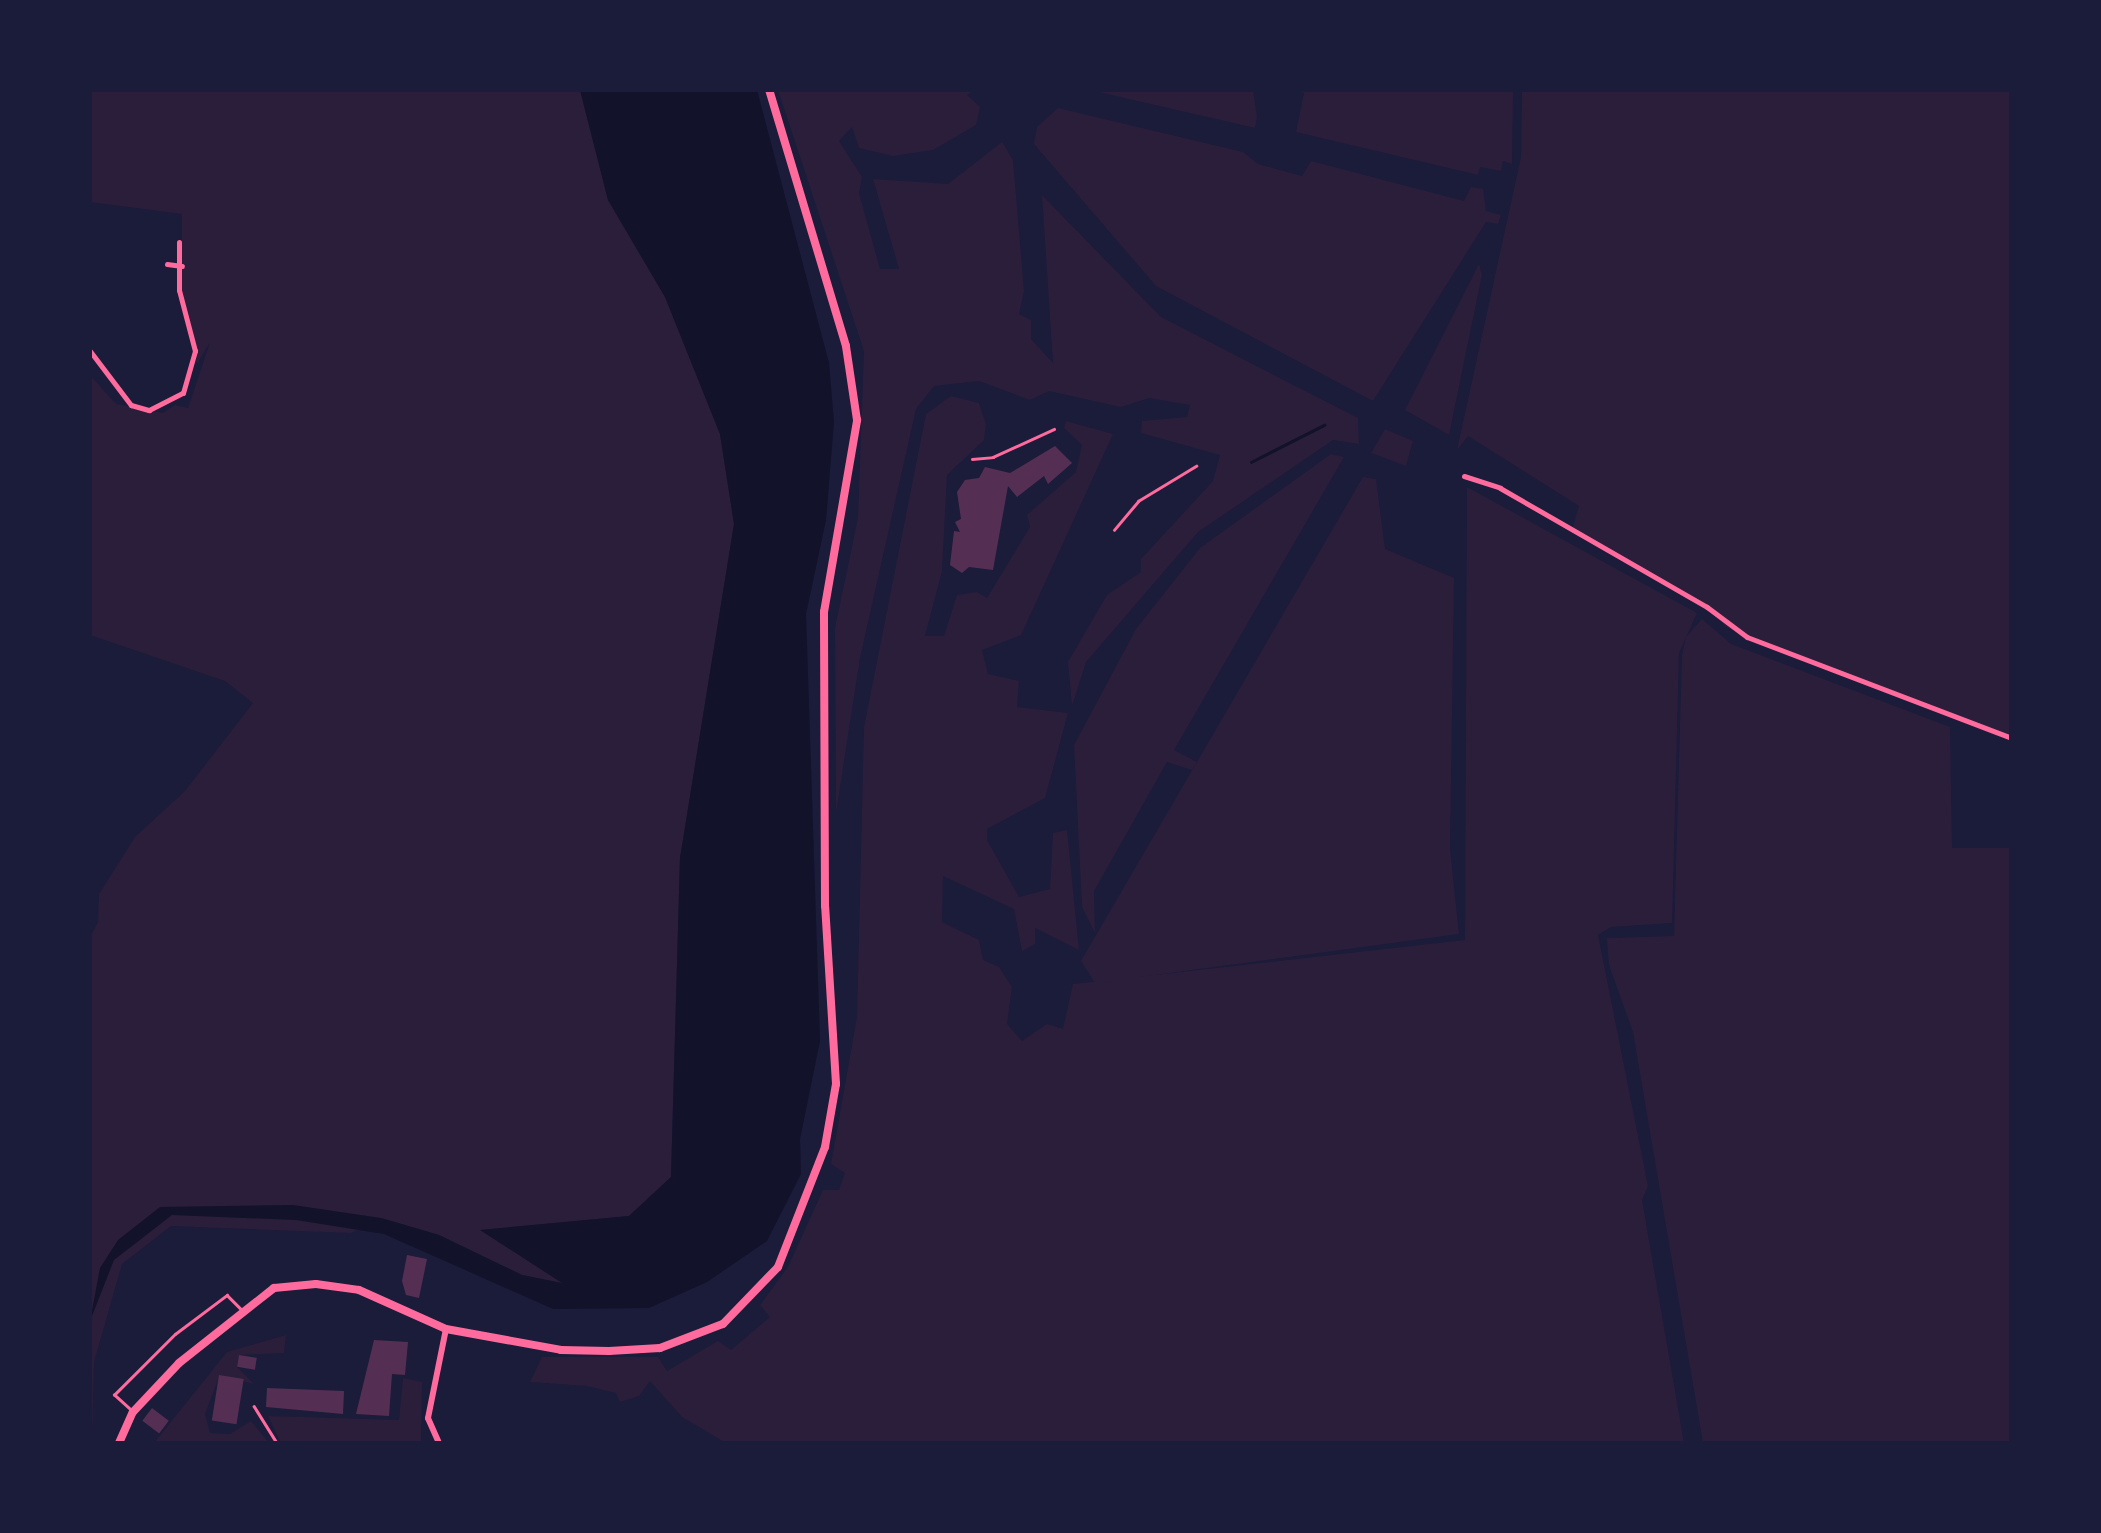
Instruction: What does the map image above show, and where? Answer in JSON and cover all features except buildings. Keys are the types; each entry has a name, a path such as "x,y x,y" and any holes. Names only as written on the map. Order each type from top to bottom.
{"main road":[{"path":"119,1443 133,1412 241,1309 274,1288 316,1284 392,1300 446,1330 562,1350 609,1351 660,1348 723,1324 778,1268 825,1147 838,1060 825,906 824,612 857,420 846,346 768,90"}],"street":[{"path":"90,351 131,405 149,410 176,400 194,364 194,336 179,290 180,242"},
{"path":"167,264 182,266"},
{"path":"1464,476 1534,508 1707,607 1747,638 2011,738"},
{"path":"440,1443 428,1418 446,1330"}],"lane":[{"path":"972,459 993,457 1054,430"},
{"path":"1114,530 1138,501 1196,466"},
{"path":"133,1412 114,1395 176,1334 228,1295 241,1309"},
{"path":"254,1406 277,1443"}],"shaded area":[{"path":"90,90 580,90 608,200 665,297 720,434 734,524 680,858 671,1177 629,1216 481,1230 566,1284 522,1275 439,1235 381,1218 351,1233 171,1226 122,1264 94,1362 92,1443 90,937 98,922 99,894 135,837 185,791 253,703 225,681 90,635 90,375 116,404 163,413 175,405 188,408 210,342 197,364 181,303 182,214 90,202"},
{"path":"580,90 757,90 829,363 834,422 826,520 806,614 820,1041 800,1139 801,1174 767,1241 707,1282 649,1308 553,1309 384,1234 296,1220 172,1215 114,1260 90,1321 100,1268 118,1240 160,1207 293,1205 381,1218 439,1235 522,1275 562,1283 480,1230 629,1216 671,1177 680,858 734,524 720,434 665,297 608,200"},
{"path":"778,90 974,90 967,95 980,107 976,125 933,150 893,156 859,148 852,127 839,141 862,177 859,193 880,269 899,269 873,179 948,184 1002,142 1013,160 1024,291 1019,314 1031,320 1031,339 1053,363 1042,195 1161,317 1358,418 1359,444 1333,440 1198,532 1086,662 1072,706 1068,662 1107,595 1141,572 1141,559 1213,481 1220,455 1141,433 1142,421 1187,417 1190,405 1149,398 1121,407 1049,391 1030,400 979,381 934,386 916,409 860,658 836,813 835,628 858,518 864,351"},
{"path":"1090,90 1253,90 1255,128"},
{"path":"1296,90 1513,90 1512,164 1503,161 1501,171 1480,167 1478,175 1296,132 1304,93"},
{"path":"1522,90 2011,90 2011,736 1996,736 1726,627 1708,606 1573,527 1579,506 1468,436 1457,450 1521,157"},
{"path":"1058,108 1243,152 1258,164 1302,176 1311,161 1464,201 1471,187 1483,189 1486,211 1501,215 1498,224 1486,222 1373,401 1156,286 1034,144 1037,127"},
{"path":"1479,264 1482,275 1449,435 1405,410"},
{"path":"951,396 979,403 986,424 984,440 947,475 942,571 925,636 944,636 957,595 977,592 987,598 1030,527 1027,515 1076,472 1082,445 1064,428 1066,421 1113,434 1021,635 982,650 988,674 1019,681 1017,707 1068,713 1045,798 987,829 987,840 1019,897 1050,889 1053,833 1067,830 1079,950 1035,928 1035,944 1022,951 1014,909 943,876 942,922 979,940 983,960 999,967 1012,987 1007,1024 1022,1041 1047,1024 1063,1029 1073,984 1465,940 1467,487 1697,613 1679,653 1672,923 1611,927 1598,935 1648,1186 1642,1200 1684,1443 726,1443 682,1417 650,1381 639,1396 620,1402 616,1393 587,1386 530,1382 542,1357 658,1357 667,1371 718,1341 731,1350 770,1317 760,1305 788,1267 823,1190 839,1190 845,1173 831,1164 857,1017 864,727 926,414"},
{"path":"1385,429 1413,441 1406,466 1371,453"},
{"path":"1331,454 1344,457 1174,750 1197,762 1192,770 1167,762 1094,891 1095,933 1082,907 1074,745 1136,629 1200,548"},
{"path":"1363,477 1376,479 1385,549 1454,578 1450,849 1459,934 1095,983 1081,961"},
{"path":"1702,619 1731,644 1950,727 1952,848 2011,848 2011,1443 1703,1443 1633,1032 1609,965 1607,938 1674,936 1682,655 1686,637"},
{"path":"286,1335 284,1353 239,1355 237,1367 254,1384 220,1375 205,1414 210,1433 230,1434 251,1421 269,1443 154,1443 227,1352"},
{"path":"403,1378 422,1382 421,1443 281,1443 268,1416 399,1420"}],"waterway":[{"path":"1251,462 1324,425"}]}
